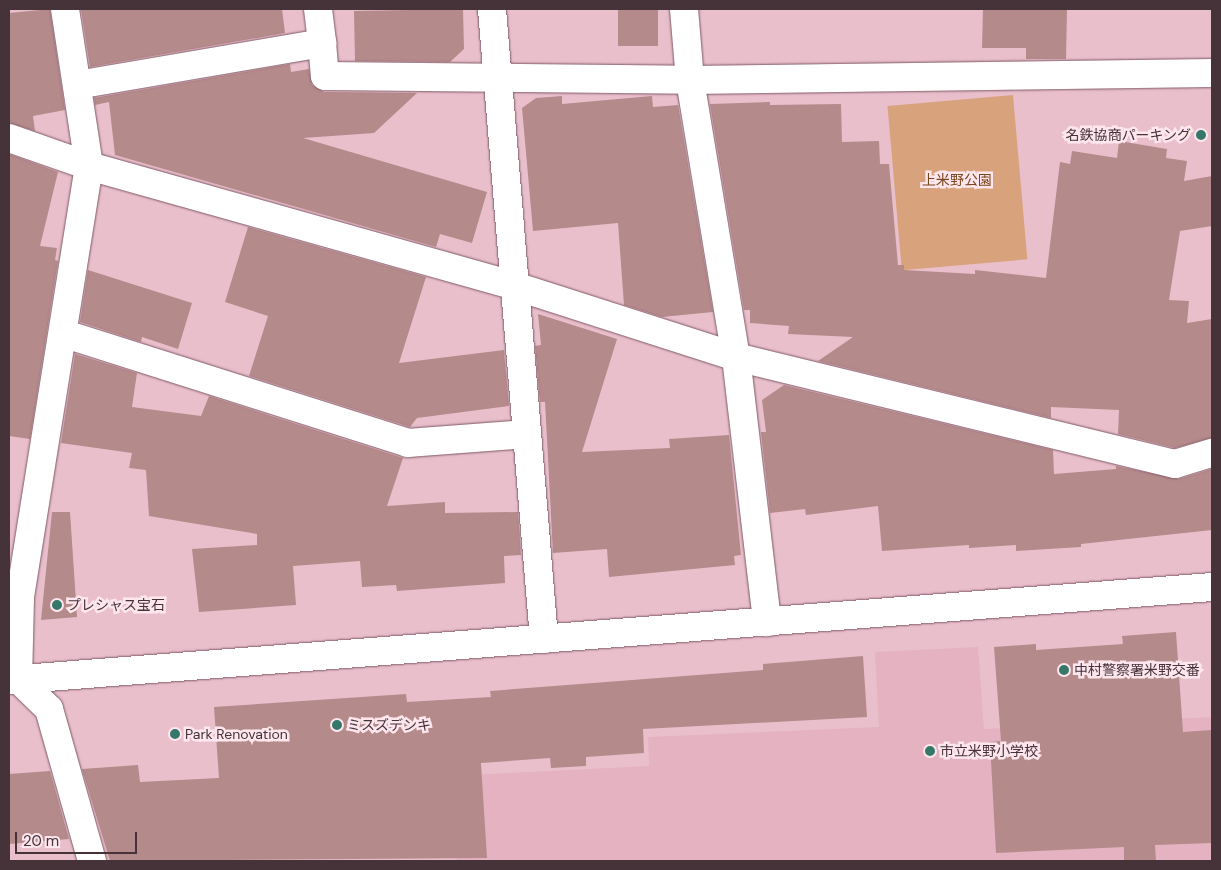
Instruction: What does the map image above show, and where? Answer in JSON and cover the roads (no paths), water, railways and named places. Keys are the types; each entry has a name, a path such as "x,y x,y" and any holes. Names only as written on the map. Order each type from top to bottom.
{"street":[{"path":"66,9 89,166 65,334 14,599 14,679 49,709 92,861"},
{"path":"318,9 325,76 497,76 690,80 1212,73"},
{"path":"492,9 544,639"},
{"path":"684,9 690,80 736,357 767,622"},
{"path":"77,85 322,44"},
{"path":"9,138 89,166 515,286 736,357 1175,464 1212,453"},
{"path":"65,334 408,443 527,434"},
{"path":"14,679 1212,587"}],"place":[{"name":"名鉄協商パーキング","path":"1201,135"},
{"name":"プレシャス宝石","path":"57,605"},
{"name":"中村警察署米野交番","path":"1064,670"},
{"name":"ミスズデンキ","path":"337,725"},
{"name":"Park Renovation","path":"175,734"},
{"name":"市立米野小学校","path":"930,751"}],"park label":[{"name":"上米野公園","path":"957,180"}]}
